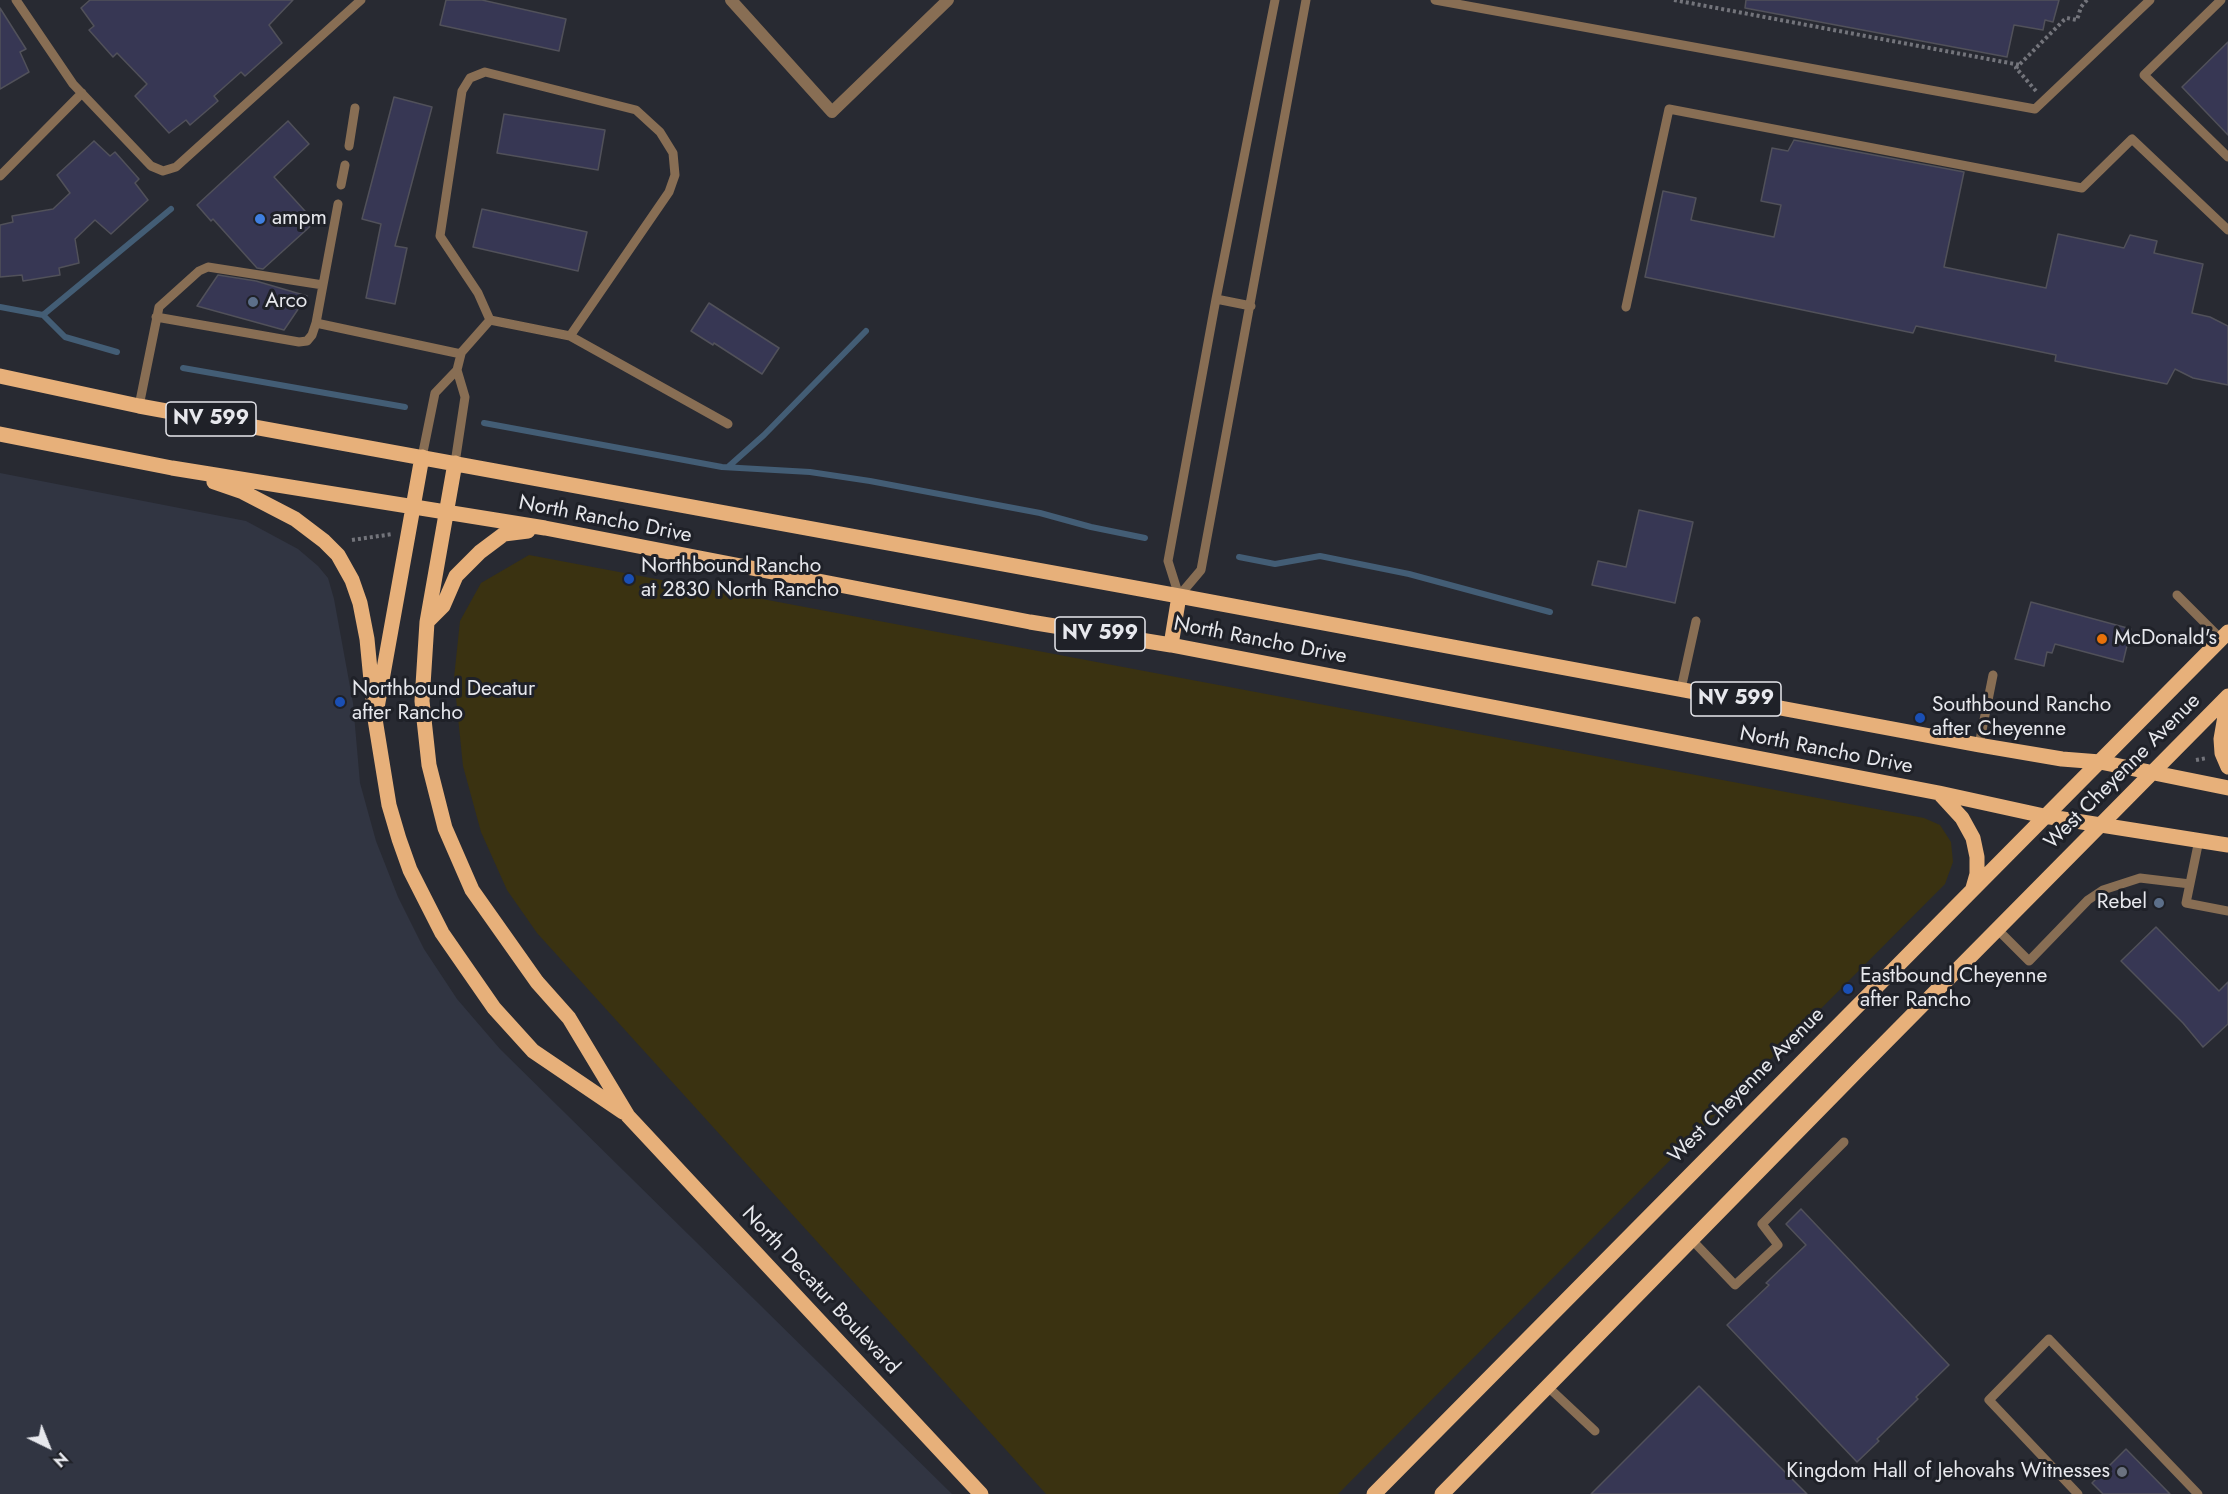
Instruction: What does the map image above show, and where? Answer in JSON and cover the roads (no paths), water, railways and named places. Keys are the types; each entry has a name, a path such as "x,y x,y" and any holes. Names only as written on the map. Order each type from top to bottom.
{"main road":[{"name":"North Rancho Drive","path":"0,376 139,406 1680,688 1978,745 2062,759 2100,762 2228,788"},
{"name":"North Rancho Drive","path":"0,434 172,468 545,528 1030,622 1171,645 1939,793 2044,816 2228,845"},
{"name":"North Decatur Boulevard","path":"422,457 375,718 389,805 399,839 424,901 461,963 494,1008 533,1051 628,1116"},
{"name":"North Decatur Boulevard","path":"455,463 427,622 422,701 429,765 445,828 472,890 537,982 569,1018 628,1116 981,1494"},
{"path":"172,468 243,492 285,513 309,528 338,555 352,580 360,603 367,639 375,718"},
{"path":"427,622 443,606 456,576 492,542 504,534 545,528"},
{"path":"1171,645 1179,596"},
{"name":"West Cheyenne Avenue","path":"1374,1494 2225,636"},
{"path":"2228,698 2221,739 2222,753 2228,767"},
{"name":"West Cheyenne Avenue","path":"1442,1494 2151,772 2228,698"},
{"path":"1939,793 1962,818 1973,838 1977,857 1977,874 1972,891"}],"street":[{"path":"731,0 832,112 948,0"}],"lane":[{"path":"16,0 57,62 82,93 151,166 162,171 176,167 361,0"},
{"path":"1179,596 1168,561 1216,299 1275,0"},
{"path":"1179,596 1201,570 1306,0"},
{"path":"1435,0 2035,109 2150,0"},
{"path":"2221,0 2144,75 2228,157"},
{"path":"490,320 478,293 440,236 462,91 470,78 485,72 636,110 660,132 672,153 675,175 669,192 570,336"},
{"path":"0,176 82,93"},
{"path":"349,146 355,108"},
{"path":"1626,307 1669,109 2082,188 2132,139 2228,230"},
{"path":"341,185 345,165"},
{"path":"156,317 299,342 307,341 316,323 338,204"},
{"path":"139,406 159,307 199,270 208,267 323,285"},
{"path":"1216,299 1251,306"},
{"path":"490,320 570,336 728,424"},
{"path":"455,463 465,397 457,370 460,354 490,320"},
{"path":"316,323 460,354"},
{"path":"422,457 435,393 457,370"},
{"path":"2177,595 2225,636"},
{"path":"1680,688 1696,621"},
{"path":"1978,745 1993,675"},
{"path":"2199,840 2186,903 2228,911"},
{"path":"1997,929 2029,961 2088,900 2103,890 2140,878 2190,884"},
{"path":"1692,1240 1735,1285 1778,1245 1762,1224 1844,1142"},
{"path":"2078,1494 1989,1400 2049,1339 2198,1494"},
{"path":"1548,1387 1595,1431"}],"waterway":[{"path":"0,307 43,315 171,209"},
{"path":"43,315 65,337 117,352"},
{"path":"728,467 764,435 866,331"},
{"path":"183,368 405,407"},
{"path":"484,423 722,467 810,472 870,481 1040,513 1091,527 1145,538"},
{"path":"1239,557 1275,564 1320,556 1409,574 1550,612"}],"place":[{"name":"ampm","path":"260,219"},
{"name":"Arco","path":"253,302"},
{"name":"Northbound Rancho at 2830 North Rancho","path":"629,579"},
{"name":"McDonald's","path":"2102,639"},
{"name":"Northbound Decatur after Rancho","path":"340,702"},
{"name":"Southbound Rancho after Cheyenne","path":"1920,718"},
{"name":"Rebel","path":"2159,903"},
{"name":"Eastbound Cheyenne after Rancho","path":"1848,989"},
{"name":"Kingdom Hall of Jehovahs Witnesses","path":"2122,1472"}]}
